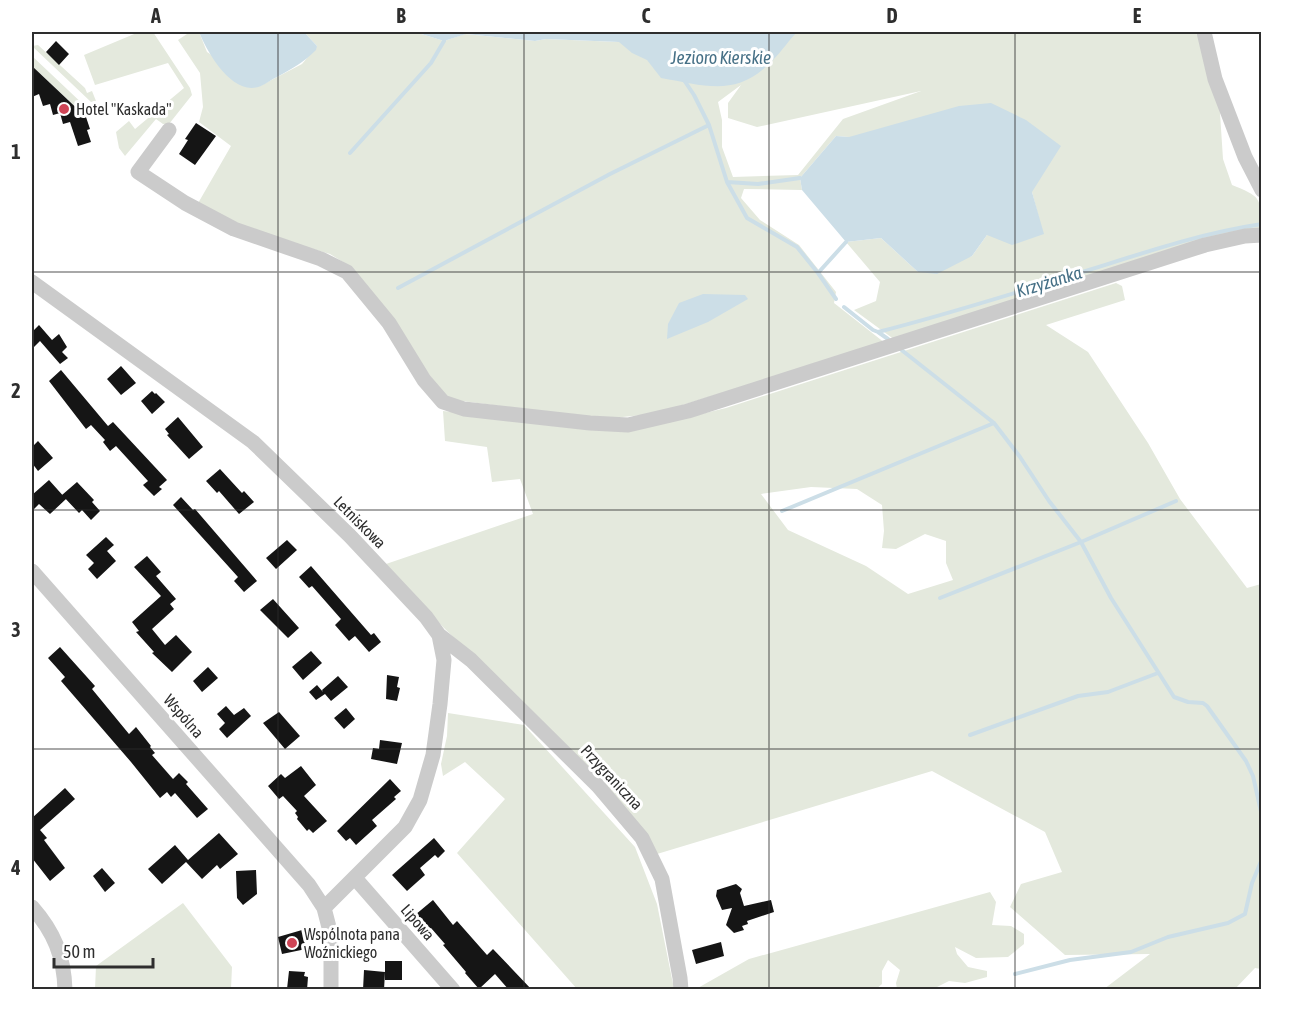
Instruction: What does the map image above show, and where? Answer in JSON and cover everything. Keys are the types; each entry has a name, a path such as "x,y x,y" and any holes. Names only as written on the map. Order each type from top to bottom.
{"street":[{"path":"1204,32 1215,79 1245,157 1262,190"},
{"path":"169,130 138,172 185,203 234,229 321,259 347,272 388,323 424,380 443,402 464,409 590,423 628,425 688,411 1204,245 1245,236 1262,235"},
{"name":"Letniskowa","path":"32,282 253,442 357,544 426,616 439,635 444,660 440,704 433,755 420,800 405,827 324,908"},
{"name":"Wspólna","path":"32,571 309,885 324,908 331,935 331,990"},
{"name":"Przygraniczna","path":"439,635 471,660 598,786 642,838 662,879 681,978 681,990"},
{"name":"Lipowa","path":"355,878 453,990"},
{"path":"32,907 55,940 64,966 65,990"}],"shaded area":[{"path":"139,32 153,32 190,88 192,95 169,124 163,124 156,119 125,156 119,148 116,132 129,121 135,129 184,88 168,63 95,85 84,55"},
{"path":"190,32 199,32 207,52 260,86 302,64 317,46 304,32 415,32 444,41 465,34 535,41 546,39 618,42 607,32 1195,32 1202,42 1219,98 1223,159 1232,185 1258,200 1261,211 1261,230 895,340 854,310 876,301 880,282 846,242 881,238 918,272 972,256 987,235 1043,234 1032,192 849,137 836,136 800,178 802,190 744,189 741,198 760,220 799,245 836,292 834,303 885,343 653,414 602,419 447,399 351,267 330,254 245,229 197,205 231,146 199,122 203,107 200,73 178,40","holes":["741,85 728,103 728,118 757,127 921,91 843,119 798,175 733,177 722,147 722,120 718,102"]},
{"path":"38,45 85,88 87,93 92,91 96,101 91,102 32,46"},
{"path":"32,56 86,107 81,112 32,66"},
{"path":"1116,283 1122,286 1125,300 1046,325 1088,352 1148,443 1180,499 1247,588 1261,584 1261,969 1255,968 1235,989 1104,989 1150,954 1065,955 1010,907 1021,884 1062,872 1045,832 932,771 657,854 596,778 443,627 386,564 533,514 520,479 492,482 487,447 445,441 443,411 536,421 672,421 726,408","holes":["811,487 857,489 882,505 884,531 882,548 896,549 925,534 946,541 946,563 953,580 908,594 866,566 788,530 761,494"]},
{"path":"448,713 524,725 635,847 657,904 674,989 577,989 457,853 505,799 465,762 443,776 441,764 447,736"},
{"path":"990,892 996,902 992,925 1011,926 1024,934 1024,944 1008,957 976,958 955,947 957,954 968,967 987,971 987,977 965,983 949,981 933,989 897,989 896,983 900,970 888,960 882,971 882,984 876,989 696,989 749,959"},
{"path":"183,903 232,967 231,989 95,989 96,966"}],"water":[{"path":"199,32 304,32 317,46 316,50 293,68 263,85 251,88 241,85 222,71 208,51"},
{"name":"Jezioro Kierskie","path":"415,32 797,32 776,57 760,72 747,80 734,85 707,86 661,78 647,60 632,53 619,42 546,39 535,41 466,34 444,41"},
{"path":"991,103 1026,120 1061,146 1032,192 1044,234 1012,245 987,235 972,256 937,274 918,272 881,238 846,242 802,190 800,178 836,136 849,137 959,106"},
{"path":"703,294 745,295 748,299 708,322 667,339 668,324 679,303"}],"building":[{"path":"56,41 69,54 59,65 46,52"},
{"name":"Hotel \"Kaskada\"","path":"32,66 86,117 91,142 78,146 70,122 63,124 60,113 53,115 50,104 43,106 39,94 32,97"},
{"path":"196,123 216,136 195,165 179,154 188,140 185,139"},
{"path":"39,325 52,340 59,334 67,347 62,352 68,358 60,364 40,341 32,349 32,332"},
{"path":"121,366 136,383 121,395 107,379"},
{"path":"61,370 108,426 113,422 167,480 154,496 143,485 148,481 116,446 110,451 103,442 105,440 91,425 86,429 49,381"},
{"path":"152,391 165,402 152,414 141,401"},
{"path":"178,417 203,447 189,459 167,435 169,434 165,429"},
{"path":"38,441 53,458 38,471 32,463 32,447"},
{"path":"220,469 242,493 244,491 254,502 239,514 219,491 217,493 206,481"},
{"path":"49,480 66,499 50,514 39,504 32,511 32,495"},
{"path":"77,482 94,500 92,502 100,511 91,520 82,510 79,513 62,495"},
{"path":"181,497 193,510 195,509 257,581 244,592 234,581 238,577 173,505"},
{"path":"106,537 114,545 107,551 116,561 97,579 88,569 94,563 86,555"},
{"path":"287,540 297,550 276,569 266,558"},
{"path":"147,556 161,572 156,576 176,599 170,604 174,609 152,629 165,645 176,635 192,652 172,672 152,653 154,652 136,632 139,631 132,622 161,596 134,567"},
{"path":"311,566 371,635 374,633 381,642 369,652 355,636 349,641 335,625 341,619 312,586 309,588 299,577"},
{"path":"273,599 299,628 288,638 260,610"},
{"path":"60,647 95,686 92,689 129,734 136,727 155,753 152,755 173,779 179,773 208,809 197,818 175,793 171,797 167,792 160,798 61,681 65,677 48,658"},
{"path":"311,651 322,663 303,680 292,667"},
{"path":"208,667 218,678 202,692 193,681"},
{"path":"387,675 399,677 397,687 400,688 397,701 386,699"},
{"path":"338,676 348,687 331,701 325,694 316,700 309,692 317,685 323,692 322,690"},
{"path":"226,706 234,715 244,708 251,716 227,738 219,729 225,723 217,714"},
{"path":"346,708 355,719 344,729 334,718"},
{"path":"279,712 300,736 285,749 263,723"},
{"path":"380,740 402,743 397,764 371,759 373,748 379,749"},
{"path":"301,766 316,785 304,796 327,821 313,833 309,829 307,831 297,819 295,813 297,811 283,796 279,799 268,786 281,774 285,778"},
{"path":"390,779 401,791 394,797 396,799 372,820 377,826 356,845 350,838 346,841 337,831"},
{"path":"65,788 75,799 40,830 47,838 44,840 65,868 50,881 32,858 32,818"},
{"path":"219,833 238,854 220,869 217,865 202,879 186,862 162,884 148,869 175,845 188,860"},
{"path":"434,838 445,851 438,858 435,855 420,868 425,875 407,891 392,875"},
{"path":"102,868 115,883 105,892 93,876"},
{"path":"256,870 257,894 243,905 237,898 236,871"},
{"path":"736,884 742,889 740,893 744,906 771,900 774,912 747,921 748,924 742,926 744,930 734,933 726,925 732,908 722,910 716,896 717,890"},
{"path":"433,900 453,925 457,921 487,955 493,949 532,990 509,990 495,974 479,989 443,945 445,944 415,915"},
{"name":"Wspólnota pana Woźnickiego","path":"302,930 306,949 282,954 278,937"},
{"path":"721,942 724,956 696,964 692,950"},
{"path":"385,961 402,961 402,980 385,980"},
{"path":"364,970 385,972 384,990 363,990"},
{"path":"289,971 305,972 304,976 308,977 307,990 287,989"}],"waterway":[{"path":"350,153 431,63 444,41"},
{"name":"Krzyżanka","path":"684,80 709,125 727,182 747,218 797,247 836,299"},
{"path":"398,288 610,174 709,125"},
{"path":"727,182 758,184 800,178"},
{"name":"Krzyżanka","path":"844,307 878,332 1174,244 1218,232 1262,224"},
{"path":"818,273 846,242"},
{"path":"878,332 888,339"},
{"path":"899,348 994,423 1081,542 1111,598 1174,697 1188,702 1203,703 1207,706 1246,761 1253,776 1262,816"},
{"path":"782,511 994,423"},
{"path":"940,598 1081,542 1176,501"},
{"path":"970,735 1078,696 1108,692 1158,673"},
{"path":"1015,974 1070,960 1131,952 1168,937 1228,923 1245,914 1252,883 1262,859"}],"place":[{"name":"Hotel \"Kaskada\"","path":"64,109"},
{"name":"Wspólnota pana Woźnickiego","path":"292,943"}]}
